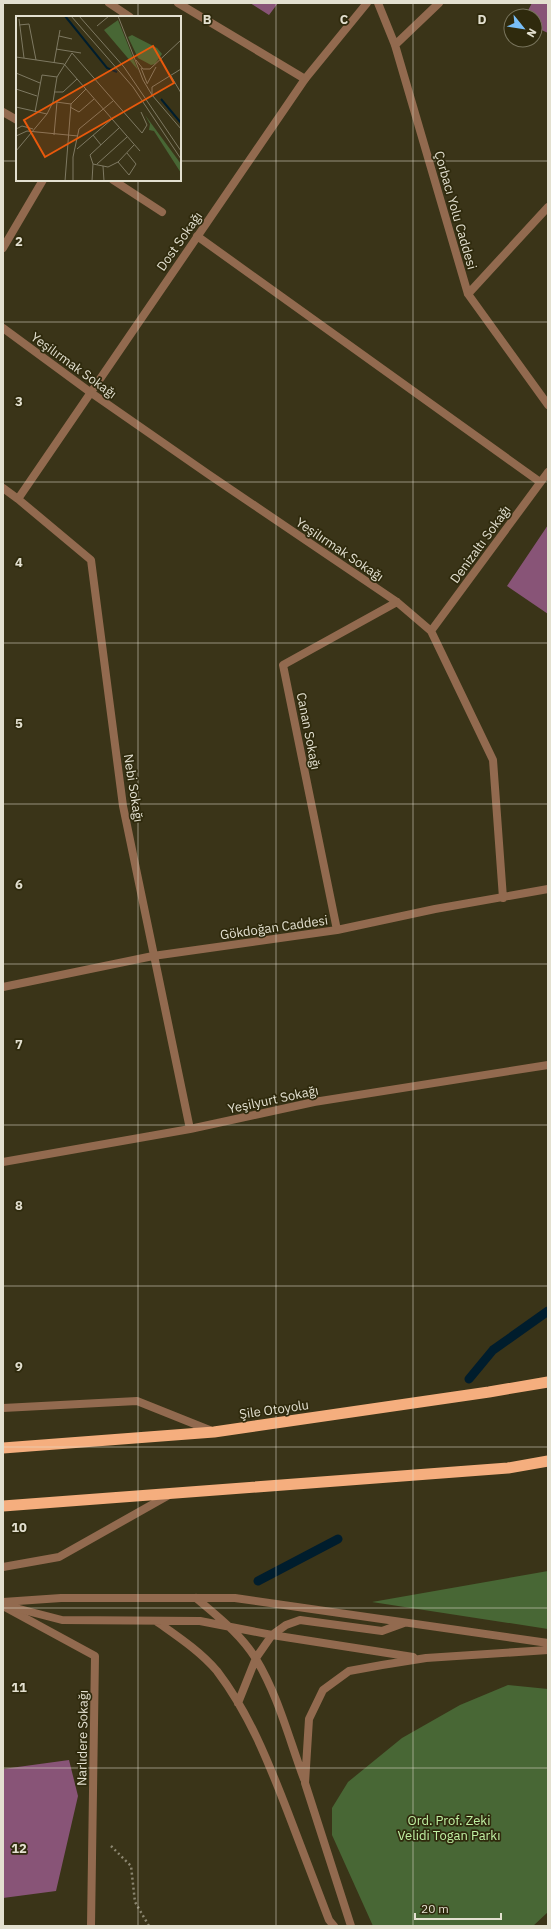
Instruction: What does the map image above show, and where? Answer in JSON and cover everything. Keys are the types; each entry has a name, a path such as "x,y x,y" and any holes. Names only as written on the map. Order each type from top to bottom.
{"highway":[{"name":"Şile Otoyolu","path":"3,1448 214,1432 548,1382"},
{"path":"3,1506 508,1468 548,1461"}],"street":[{"path":"109,3 128,16"},
{"path":"178,3 305,80"},
{"name":"Dost Sokağı","path":"18,498 305,80 367,3"},
{"name":"Çorbacı Yolu Caddesi","path":"378,3 395,45 468,294 548,405"},
{"path":"395,45 439,3"},
{"path":"3,112 16,119"},
{"path":"3,248 42,181"},
{"path":"115,181 162,212"},
{"path":"468,294 548,207"},
{"path":"197,236 540,482"},
{"name":"Yeşilırmak Sokağı","path":"3,328 90,392 397,602 431,631 492,760 503,898"},
{"name":"Denizaltı Sokağı","path":"431,631 548,472"},
{"name":"Nebi Sokağı","path":"3,488 18,498 91,560 123,806 190,1129"},
{"name":"Canan Sokağı","path":"337,930 283,665 397,602"},
{"name":"Gökdoğan Caddesi","path":"3,987 153,956 337,930 434,909 548,889"},
{"name":"Yeşilyurt Sokağı","path":"3,1162 190,1129 314,1102 548,1065"},
{"path":"3,1408 137,1401 214,1432"},
{"path":"3,1566 59,1557 172,1493"},
{"path":"3,1604 61,1598 235,1598 548,1643"},
{"path":"196,1598 230,1627 256,1658 271,1687 305,1783 351,1926"},
{"path":"3,1604 62,1620 200,1621 272,1635 422,1659"},
{"name":"Narlıdere Sokağı","path":"3,1604 95,1656 91,1926"},
{"path":"238,1702 256,1658 272,1635 286,1624 300,1620 382,1631 405,1622"},
{"path":"155,1621 189,1644 216,1670 238,1702 255,1732 329,1920 334,1926"},
{"path":"305,1783 309,1719 323,1690 349,1671 422,1659 548,1650"}],"path":[{"path":"92,1828 130,1866 135,1902 149,1926"}],"green space":[{"path":"548,1571 548,1629 372,1602"},
{"name":"Ord. Prof. Zeki Velidi Togan Parkı","path":"508,1685 548,1689 548,1912 533,1926 373,1926 332,1835 332,1808 348,1782 402,1738 460,1705"}],"building":[{"path":"250,3 278,3 269,15"},
{"path":"532,3 548,3 548,33 543,31 543,8 529,8"},
{"path":"548,525 548,614 507,586"},
{"path":"69,1760 78,1796 56,1891 3,1898 3,1769"}],"waterway":[{"path":"469,1379 493,1350 548,1311"},
{"path":"258,1581 338,1539"}]}
